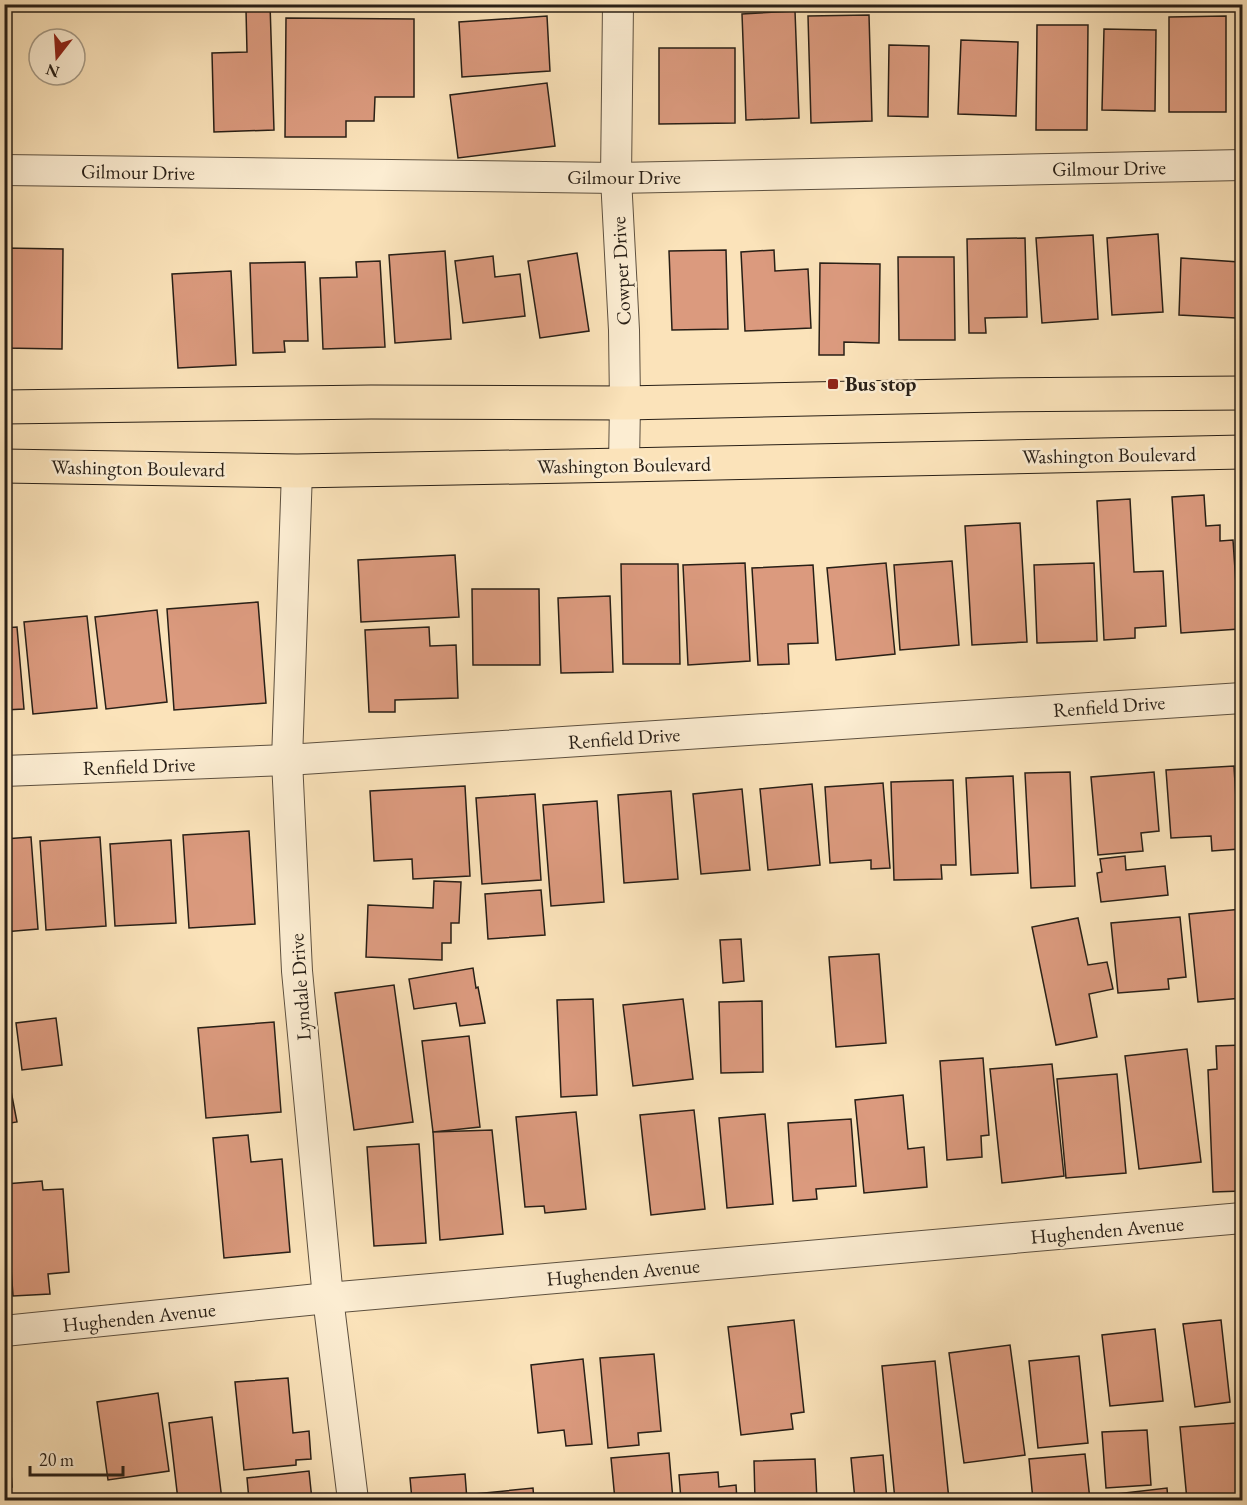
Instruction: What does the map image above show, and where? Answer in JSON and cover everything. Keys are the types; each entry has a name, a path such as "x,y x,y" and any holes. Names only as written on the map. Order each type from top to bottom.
{"highway":[{"path":"4,407 370,402 625,403 997,395 1242,393"},
{"name":"Washington Boulevard","path":"4,466 297,471 1242,452"}],"street":[{"name":"Cowper Drive","path":"618,4 616,178 624,330 624,465"},
{"name":"Gilmour Drive","path":"4,170 616,178 1242,165"},
{"name":"Lyndale Drive","path":"297,471 287,760 297,971 328,1298 352,1500"},
{"name":"Renfield Drive","path":"4,771 287,760 1242,698"},
{"name":"Hughenden Avenue","path":"4,1331 328,1298 1242,1218"}],"building":[{"path":"227,4 270,4 274,130 214,132 212,53 247,52 246,10 227,11"},
{"path":"795,11 799,118 746,120 742,14"},
{"path":"869,15 872,121 811,123 808,16"},
{"path":"547,16 550,71 462,77 459,22"},
{"path":"1226,16 1226,112 1169,112 1169,17"},
{"path":"286,18 414,19 414,97 375,97 374,121 346,121 346,137 285,137"},
{"path":"1237,22 1242,22 1242,112 1240,112"},
{"path":"1037,25 1088,25 1087,130 1036,130"},
{"path":"1104,29 1156,30 1155,111 1102,110"},
{"path":"961,40 1018,42 1016,116 958,114"},
{"path":"889,45 929,46 928,117 888,116"},
{"path":"659,48 735,48 735,123 659,124"},
{"path":"547,83 555,146 458,158 450,95"},
{"path":"1158,234 1163,312 1112,315 1107,238"},
{"path":"1093,235 1098,319 1042,323 1036,238"},
{"path":"1025,238 1027,317 985,318 986,333 969,333 967,239"},
{"path":"4,248 63,249 62,349 4,348"},
{"path":"726,250 728,329 672,330 669,251"},
{"path":"774,250 775,271 808,269 811,328 745,331 741,252"},
{"path":"445,251 451,339 395,343 389,255"},
{"path":"577,253 589,331 540,338 528,261"},
{"path":"493,256 495,277 520,274 525,316 463,323 455,261"},
{"path":"898,257 954,257 955,340 899,340"},
{"path":"1181,258 1239,262 1236,318 1179,315"},
{"path":"380,261 385,347 323,349 320,278 357,277 356,262"},
{"path":"305,262 308,341 284,341 285,352 253,353 250,263"},
{"path":"820,263 880,264 879,343 844,342 844,355 819,355"},
{"path":"231,271 236,365 178,368 172,274"},
{"path":"1204,495 1206,526 1220,525 1220,541 1233,540 1239,629 1181,633 1172,497"},
{"path":"1130,499 1134,572 1163,571 1166,626 1135,628 1135,638 1104,640 1097,501"},
{"path":"1020,523 1027,642 972,645 965,526"},
{"path":"1239,527 1242,527 1242,596"},
{"path":"455,555 459,617 361,622 358,560"},
{"path":"952,561 959,645 900,650 894,565"},
{"path":"745,563 750,661 688,665 683,565"},
{"path":"886,563 895,654 836,660 827,568"},
{"path":"1094,563 1097,641 1037,643 1034,565"},
{"path":"621,564 678,564 680,664 623,664"},
{"path":"813,565 818,643 788,644 789,664 758,665 752,568"},
{"path":"472,589 539,589 540,665 473,665"},
{"path":"610,596 613,672 561,673 558,598"},
{"path":"258,602 266,703 174,710 167,609"},
{"path":"157,610 167,702 106,709 95,617"},
{"path":"87,616 97,708 33,714 24,622"},
{"path":"17,627 24,709 4,710 4,628"},
{"path":"429,627 430,646 456,645 458,698 395,700 395,712 369,712 365,630"},
{"path":"1234,766 1239,849 1212,851 1211,836 1171,838 1166,770"},
{"path":"1070,772 1075,886 1031,888 1025,773"},
{"path":"1154,772 1159,831 1141,833 1143,851 1098,855 1091,777"},
{"path":"1013,776 1018,873 971,875 966,778"},
{"path":"953,780 956,865 941,865 942,879 894,880 891,782"},
{"path":"883,783 890,868 871,869 871,860 830,863 825,787"},
{"path":"812,784 820,865 768,870 760,789"},
{"path":"465,786 470,876 413,879 412,859 374,861 370,791"},
{"path":"742,789 750,870 701,874 693,794"},
{"path":"671,791 678,879 624,883 618,795"},
{"path":"535,794 541,880 482,884 476,798"},
{"path":"597,801 604,902 551,906 543,805"},
{"path":"249,831 255,924 189,928 183,835"},
{"path":"31,837 38,929 4,932 4,839"},
{"path":"100,837 106,926 46,930 40,841"},
{"path":"171,840 176,923 115,926 110,844"},
{"path":"1125,856 1126,870 1165,866 1168,895 1101,902 1097,873 1102,872 1100,859"},
{"path":"434,881 461,882 459,923 451,923 451,943 442,943 442,960 366,957 368,905 433,908"},
{"path":"541,890 545,935 488,939 485,894"},
{"path":"1242,909 1242,998 1198,1002 1189,914"},
{"path":"1180,917 1186,977 1168,979 1169,989 1118,993 1111,923"},
{"path":"1078,918 1088,965 1107,962 1113,989 1089,994 1097,1037 1056,1045 1032,927"},
{"path":"741,939 744,981 723,983 720,940"},
{"path":"879,954 886,1043 836,1047 829,957"},
{"path":"473,968 485,1023 460,1026 456,1003 414,1009 409,979"},
{"path":"394,985 413,1122 354,1130 335,993"},
{"path":"593,999 597,1095 561,1097 557,1000"},
{"path":"683,999 693,1079 633,1086 623,1005"},
{"path":"762,1001 763,1072 721,1073 719,1002"},
{"path":"56,1018 62,1065 22,1070 16,1023"},
{"path":"274,1022 281,1112 206,1118 198,1028"},
{"path":"469,1036 480,1127 433,1132 422,1041"},
{"path":"1242,1045 1242,1191 1213,1192 1208,1070 1217,1069 1216,1046"},
{"path":"1187,1049 1201,1162 1139,1169 1125,1056"},
{"path":"983,1058 989,1135 981,1136 982,1157 947,1160 940,1061"},
{"path":"1052,1064 1064,1176 1002,1183 990,1069"},
{"path":"1117,1074 1126,1173 1066,1178 1057,1079"},
{"path":"11,1091 17,1122 4,1124 4,1092"},
{"path":"903,1095 908,1149 924,1147 927,1187 864,1193 855,1100"},
{"path":"694,1110 705,1209 651,1215 640,1115"},
{"path":"576,1112 586,1209 545,1213 544,1206 525,1207 516,1117"},
{"path":"765,1114 773,1204 727,1208 719,1118"},
{"path":"851,1119 856,1186 816,1189 817,1199 793,1201 788,1123"},
{"path":"492,1130 503,1234 440,1240 433,1132"},
{"path":"248,1135 251,1162 282,1159 290,1252 224,1258 213,1138"},
{"path":"419,1144 426,1243 374,1246 367,1147"},
{"path":"42,1181 43,1190 63,1189 69,1272 48,1274 50,1294 13,1296 5,1184"},
{"path":"794,1320 804,1412 791,1414 793,1429 741,1435 728,1327"},
{"path":"1221,1320 1230,1402 1195,1407 1183,1324"},
{"path":"1155,1329 1163,1401 1110,1406 1102,1335"},
{"path":"1010,1345 1025,1455 964,1463 949,1353"},
{"path":"654,1354 661,1431 638,1433 639,1445 608,1448 600,1358"},
{"path":"1079,1356 1088,1443 1038,1448 1029,1361"},
{"path":"583,1359 592,1444 566,1446 564,1430 538,1433 531,1365"},
{"path":"935,1361 949,1500 895,1500 882,1366"},
{"path":"288,1378 293,1433 309,1431 311,1459 296,1460 296,1465 244,1470 235,1382"},
{"path":"158,1393 169,1471 108,1480 97,1402"},
{"path":"212,1417 222,1500 178,1500 169,1423"},
{"path":"1236,1423 1242,1500 1187,1500 1180,1427"},
{"path":"4,1429 8,1429 12,1487 4,1487"},
{"path":"1147,1430 1151,1485 1106,1488 1102,1432"},
{"path":"669,1453 673,1500 615,1500 611,1458"},
{"path":"1085,1454 1090,1500 1033,1500 1029,1459"},
{"path":"883,1455 887,1500 855,1500 851,1458"},
{"path":"815,1459 817,1500 755,1500 754,1461"},
{"path":"309,1471 312,1500 249,1500 247,1478"},
{"path":"718,1472 719,1487 736,1485 737,1500 681,1500 679,1475"},
{"path":"465,1474 467,1500 412,1500 410,1478"},
{"path":"533,1488 534,1500 476,1500 475,1494"},
{"path":"1167,1488 1168,1500 1108,1500 1108,1495"}],"place":[{"name":"Bus stop","path":"833,384"}]}
